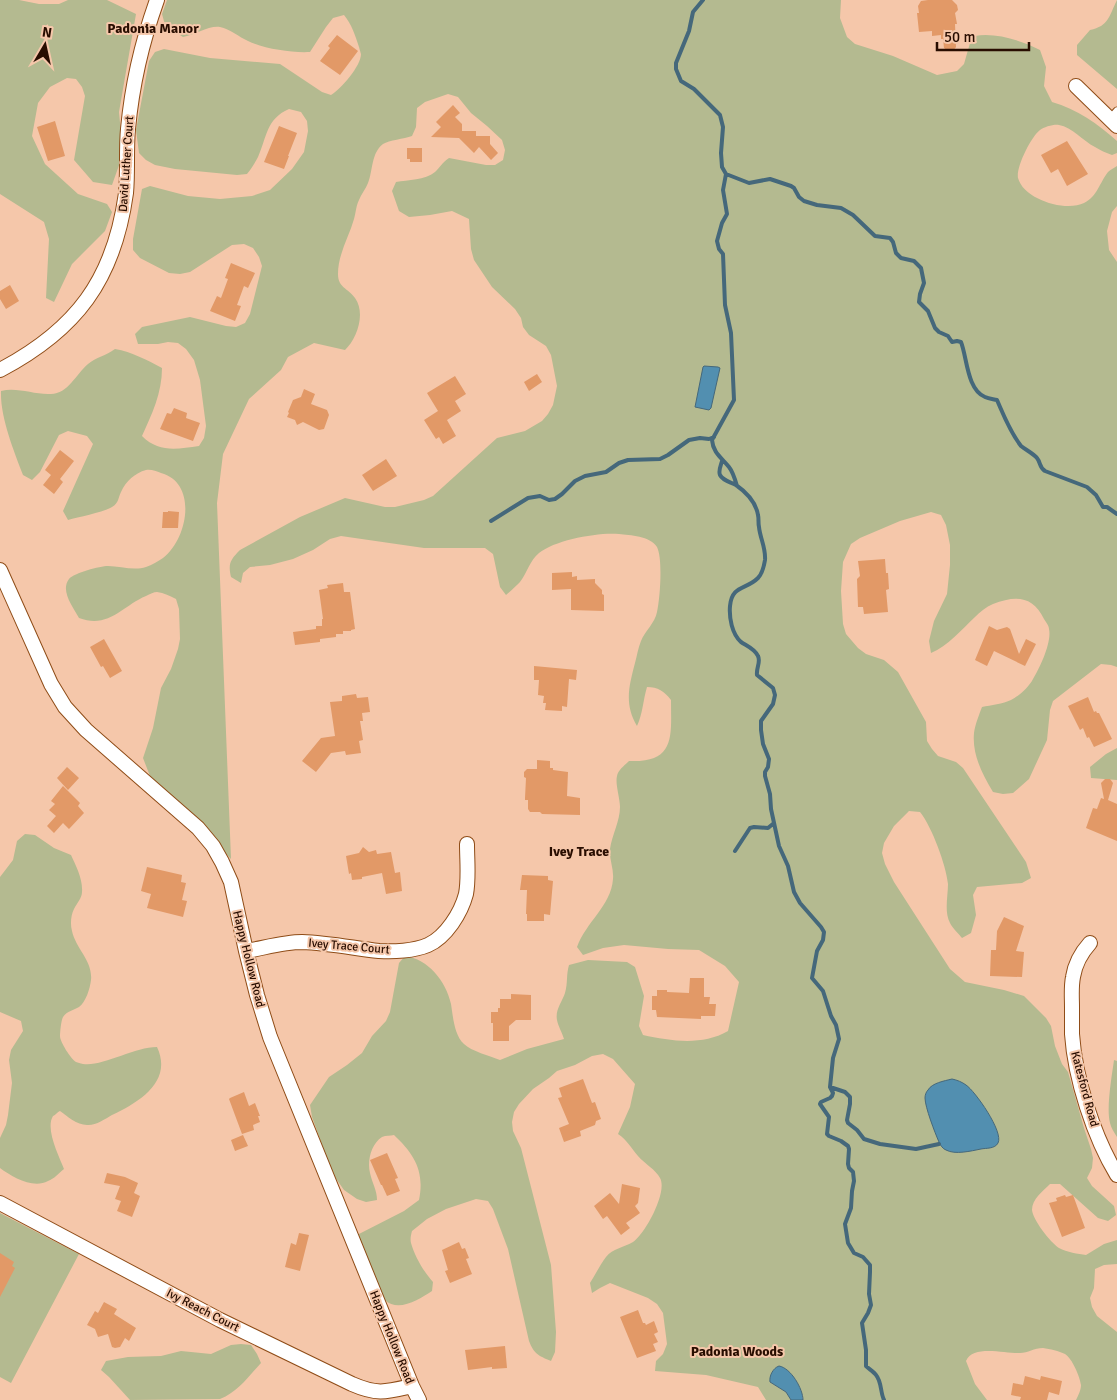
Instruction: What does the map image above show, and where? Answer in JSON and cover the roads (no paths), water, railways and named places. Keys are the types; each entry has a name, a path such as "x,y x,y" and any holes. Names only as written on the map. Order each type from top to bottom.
{"street":[{"name":"David Luther Court","path":"0,370 46,342 63,327 93,292 105,269 115,245 126,191 128,130 140,53 157,0"},
{"path":"1076,86 1115,119"},
{"name":"Happy Hollow Road","path":"0,570 51,684 65,707 86,730 191,822 212,846 222,862 231,882 257,995 270,1036 419,1400"},
{"name":"Ivey Trace Court","path":"246,951 301,942 353,946 380,951 407,950 428,944 453,922 461,909 467,882 467,844"},
{"name":"Katesford Road","path":"1090,943 1080,956 1073,977 1072,1035 1087,1107 1099,1140 1117,1175"},
{"name":"Ivy Reach Court","path":"0,1203 220,1320 358,1387 376,1392 387,1392 412,1386"}],"water":[{"path":"704,366 720,368 709,410 695,407"},
{"path":"952,1079 963,1083 970,1089 988,1112 999,1138 995,1146 968,1152 958,1152 946,1150 940,1144 928,1114 925,1096 932,1086"},
{"path":"779,1366 792,1375 801,1390 803,1400 791,1400 786,1392 770,1382 772,1372"}],"waterway":[{"path":"703,0 693,12 689,31 676,63 676,69 681,81 694,89 720,115 723,127 722,167 726,174 749,183 770,179 791,186 804,201 817,205 841,208 853,215 875,236 890,238 896,253 901,258 914,261 921,268 924,283 919,302 928,311 935,328 939,332 948,336 952,342 961,342 974,388 985,397 997,400 1010,430 1021,446 1036,456 1045,471 1087,487 1096,495 1103,507 1107,507 1117,514"},
{"path":"726,174 723,190 727,214 722,223 717,241 719,249 723,254 725,305 731,333 734,400 712,440 716,452 732,471 737,486"},
{"path":"491,521 528,498 540,496 549,500 555,499 575,481 585,476 606,472 619,463 628,460 660,459 689,440 714,437"},
{"path":"722,461 719,472 721,477 736,485 750,498 755,506 765,551 763,570 753,582 734,594 731,599 730,616 733,630 738,639 758,656 757,675 773,688 775,695 773,704 761,721 763,744 769,759 765,776 770,794 771,809 779,846 788,866 794,892 800,903 824,932 823,940 817,951 812,978 823,991 836,1025 839,1039 833,1058 830,1087 833,1093 830,1098 820,1104 829,1117 827,1134 841,1141 849,1149 848,1164 853,1172 854,1181 851,1208 845,1224 848,1243 854,1253 863,1257 870,1265 869,1294 871,1305 862,1323 866,1366 878,1378 884,1400"},
{"path":"735,851 750,828 768,828 774,823"},
{"path":"830,1087 845,1092 850,1097 847,1120 864,1139 880,1144 916,1149 939,1144"}],"district":[{"name":"Padonia Manor","path":"153,28"},
{"name":"Ivey Trace","path":"579,851"},
{"name":"Padonia Woods","path":"737,1351"}]}
